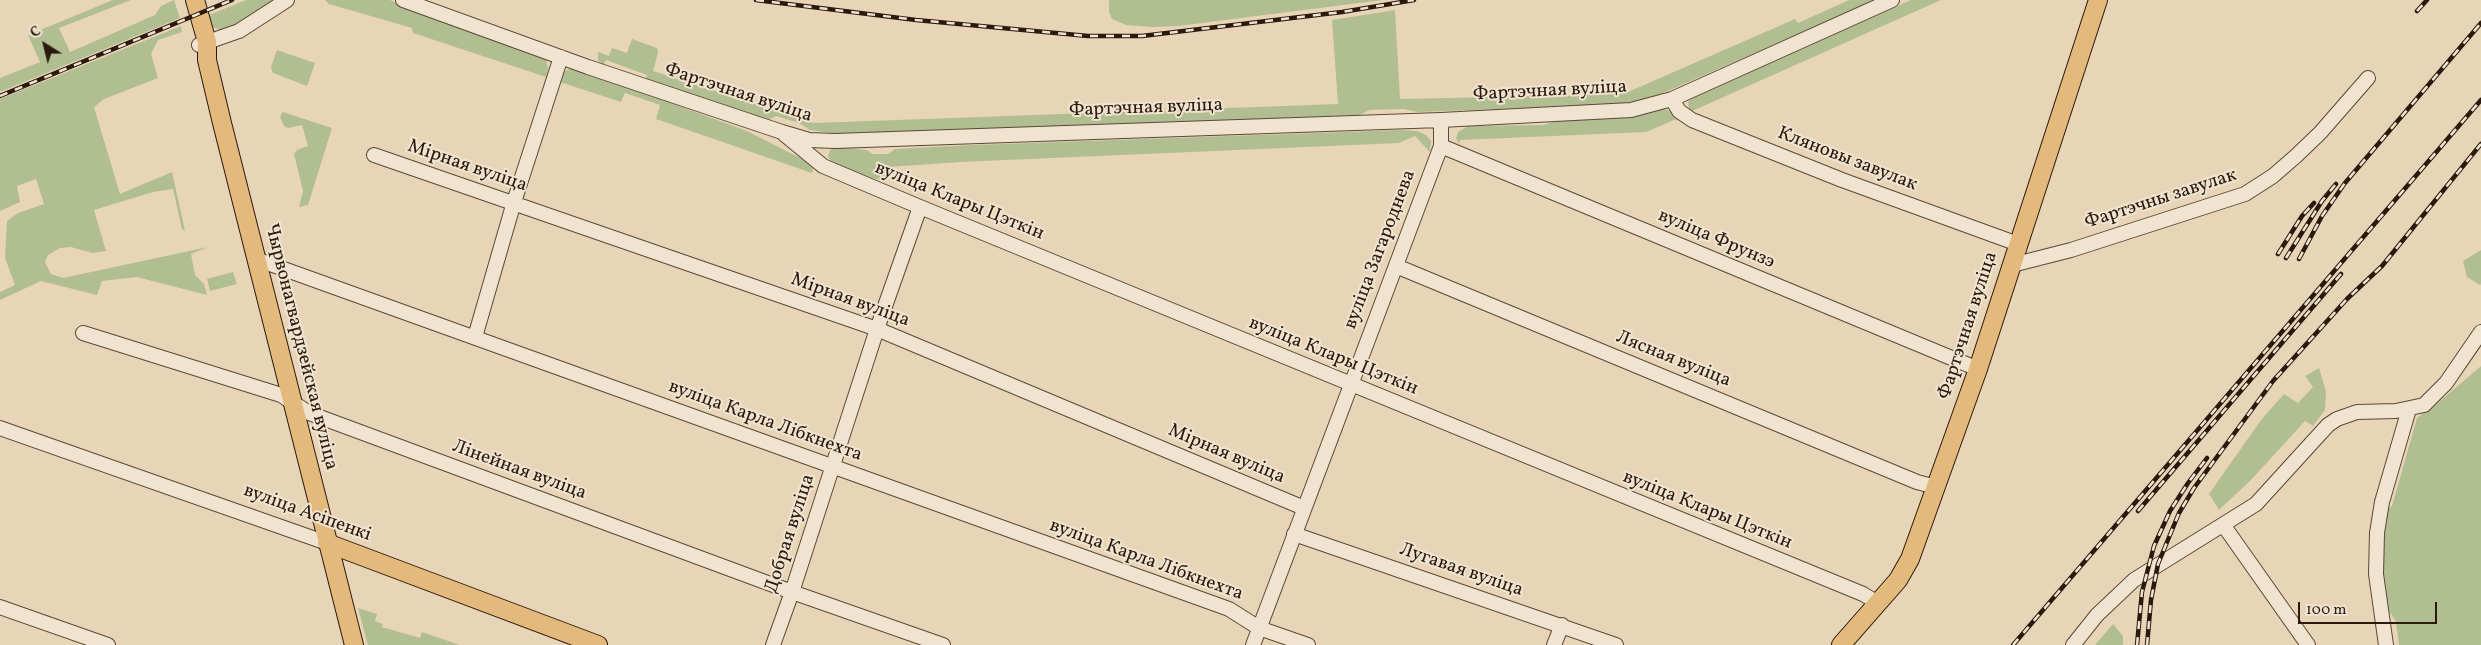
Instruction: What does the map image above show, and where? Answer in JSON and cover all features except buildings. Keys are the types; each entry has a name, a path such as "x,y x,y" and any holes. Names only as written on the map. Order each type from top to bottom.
{"main road":[{"name":"Чырвонагвардзейская вуліца","path":"187,0 204,49"},
{"name":"Чырвонагвардзейская вуліца","path":"195,0 204,49 354,645"},
{"name":"Фартэчная вуліца","path":"1841,645 1898,580 1910,559 1978,368 2098,0"},
{"name":"вуліца Асіпенкі","path":"327,543 598,645"}],"street":[{"path":"204,49 240,30 287,0"},
{"name":"Фартэчная вуліца","path":"403,0 561,57 782,132 809,140 865,141 1441,120 1631,110 1672,98 1892,0"},
{"path":"475,337 514,202 561,57"},
{"name":"Фартэчны завулак","path":"2012,264 2071,250 2245,194 2273,176 2302,150 2368,78"},
{"name":"Кляновы завулак","path":"1672,98 1680,111 1692,120 1842,180 2018,244"},
{"name":"вуліца Загароднева","path":"1253,645 1441,146 1441,120"},
{"name":"вуліца Клары Цэткін","path":"782,132 823,166 1350,385 1863,594 1878,602"},
{"name":"вуліца Фрунзэ","path":"1441,146 1978,368"},
{"name":"Мірная вуліца","path":"374,155 877,329 1304,508"},
{"name":"Добрая вуліца","path":"773,645 877,329 920,207"},
{"name":"вуліца Карла Лібкнехта","path":"256,259 1229,610 1259,628 1308,645"},
{"name":"Лясная вуліца","path":"1396,266 1917,482 1936,487"},
{"path":"2073,645 2097,615 2134,580 2224,526 2256,504 2320,433 2337,419 2357,412 2409,409 2424,405 2441,390 2481,332"},
{"name":"Лінейная вуліца","path":"83,333 281,396 309,413 792,592 943,645"},
{"path":"2386,645 2376,574 2376,533 2382,502 2409,409"},
{"name":"вуліца Асіпенкі","path":"0,428 327,543"},
{"path":"2224,526 2308,645"},
{"name":"Лугавая вуліца","path":"1294,534 1616,645"},
{"path":"0,606 108,645"},
{"path":"1554,645 1562,625"}],"green space":[{"path":"113,0 131,0 59,28 70,52 155,15 161,6 174,0 180,18 0,92 0,78 40,62 28,35"},
{"path":"246,0 277,0 240,24 222,31 213,27 209,15"},
{"path":"325,0 390,0 546,59 548,69 546,77 413,33 412,28 329,4"},
{"path":"1109,0 1383,0 1178,26 1152,27 1126,25 1112,19 1109,12"},
{"path":"1849,0 1875,0 1654,97 1624,103 1557,107 1417,112 1404,109 1370,110 1359,115 838,134 810,130 799,123 776,116 769,120 739,113 645,82 647,75 606,60 603,66 598,60 598,52 609,56 612,48 627,53 632,39 657,48 658,53 653,71 814,123 1338,104 1332,20 1395,10 1400,99 1587,95 1628,92 1795,19 1798,23"},
{"path":"1911,0 1941,0 1690,112 1688,102 1693,97"},
{"path":"181,26 182,32 158,40 151,54 158,78 104,99 94,107 120,194 172,172 185,231 182,229 173,189 153,192 94,210 106,251 92,253 71,247 60,248 48,255 45,262 51,274 63,278 208,247 191,254 195,275 204,284 207,295 137,277 102,281 97,295 41,281 0,300 0,292 15,285 5,258 7,221 18,213 44,204 36,179 17,186 20,202 0,211 0,99"},
{"path":"277,50 315,63 307,86 273,73 271,67"},
{"path":"573,67 747,131 814,165 812,173 656,119 660,105 625,93 621,102 560,82 563,72"},
{"path":"1664,109 1674,112 1683,121 1674,120 1646,132 1460,140 1459,144 1456,138 1458,132 1468,126 1543,125 1555,121 1637,115"},
{"path":"283,112 332,128 308,205 299,207 303,191 294,154 297,150 308,146 302,125 288,128 284,126 280,117"},
{"path":"1401,130 1417,131 1426,135 1431,141 1430,152 1415,136 1399,143 960,162 888,167 884,181 857,174 832,162 828,157 830,150 838,147 867,150 873,154 888,154 895,149 973,145"},
{"path":"2481,250 2480,285 2467,277 2463,261"},
{"path":"233,272 237,284 210,291 207,279"},
{"path":"2481,366 2481,645 2399,645 2396,622 2383,601 2381,585 2385,511 2392,506 2417,418"},
{"path":"2319,368 2326,392 2325,410 2313,426 2305,421 2251,480 2219,510 2209,494 2261,420 2284,394 2298,403 2313,387 2305,376"},
{"path":"358,608 377,614 375,621 383,624 382,627 420,638 422,632 460,645 368,645"},
{"path":"2113,624 2123,636 2123,645 2095,645"}],"railway":[{"path":"0,96 232,0"},
{"path":"756,0 916,20 1088,36 1142,36 1342,12 1414,0"},
{"path":"2417,11 2427,0"},
{"path":"2299,259 2322,216 2345,183 2481,23"},
{"path":"2013,645 2481,100"},
{"path":"2147,645 2151,600 2158,564 2179,513 2194,488 2273,381 2347,299 2382,266 2481,144"},
{"path":"2286,258 2322,201 2336,184"},
{"path":"2278,254 2302,216 2314,203"},
{"path":"2138,511 2341,274"},
{"path":"2137,645 2142,592 2154,546 2170,511 2207,458"}]}
